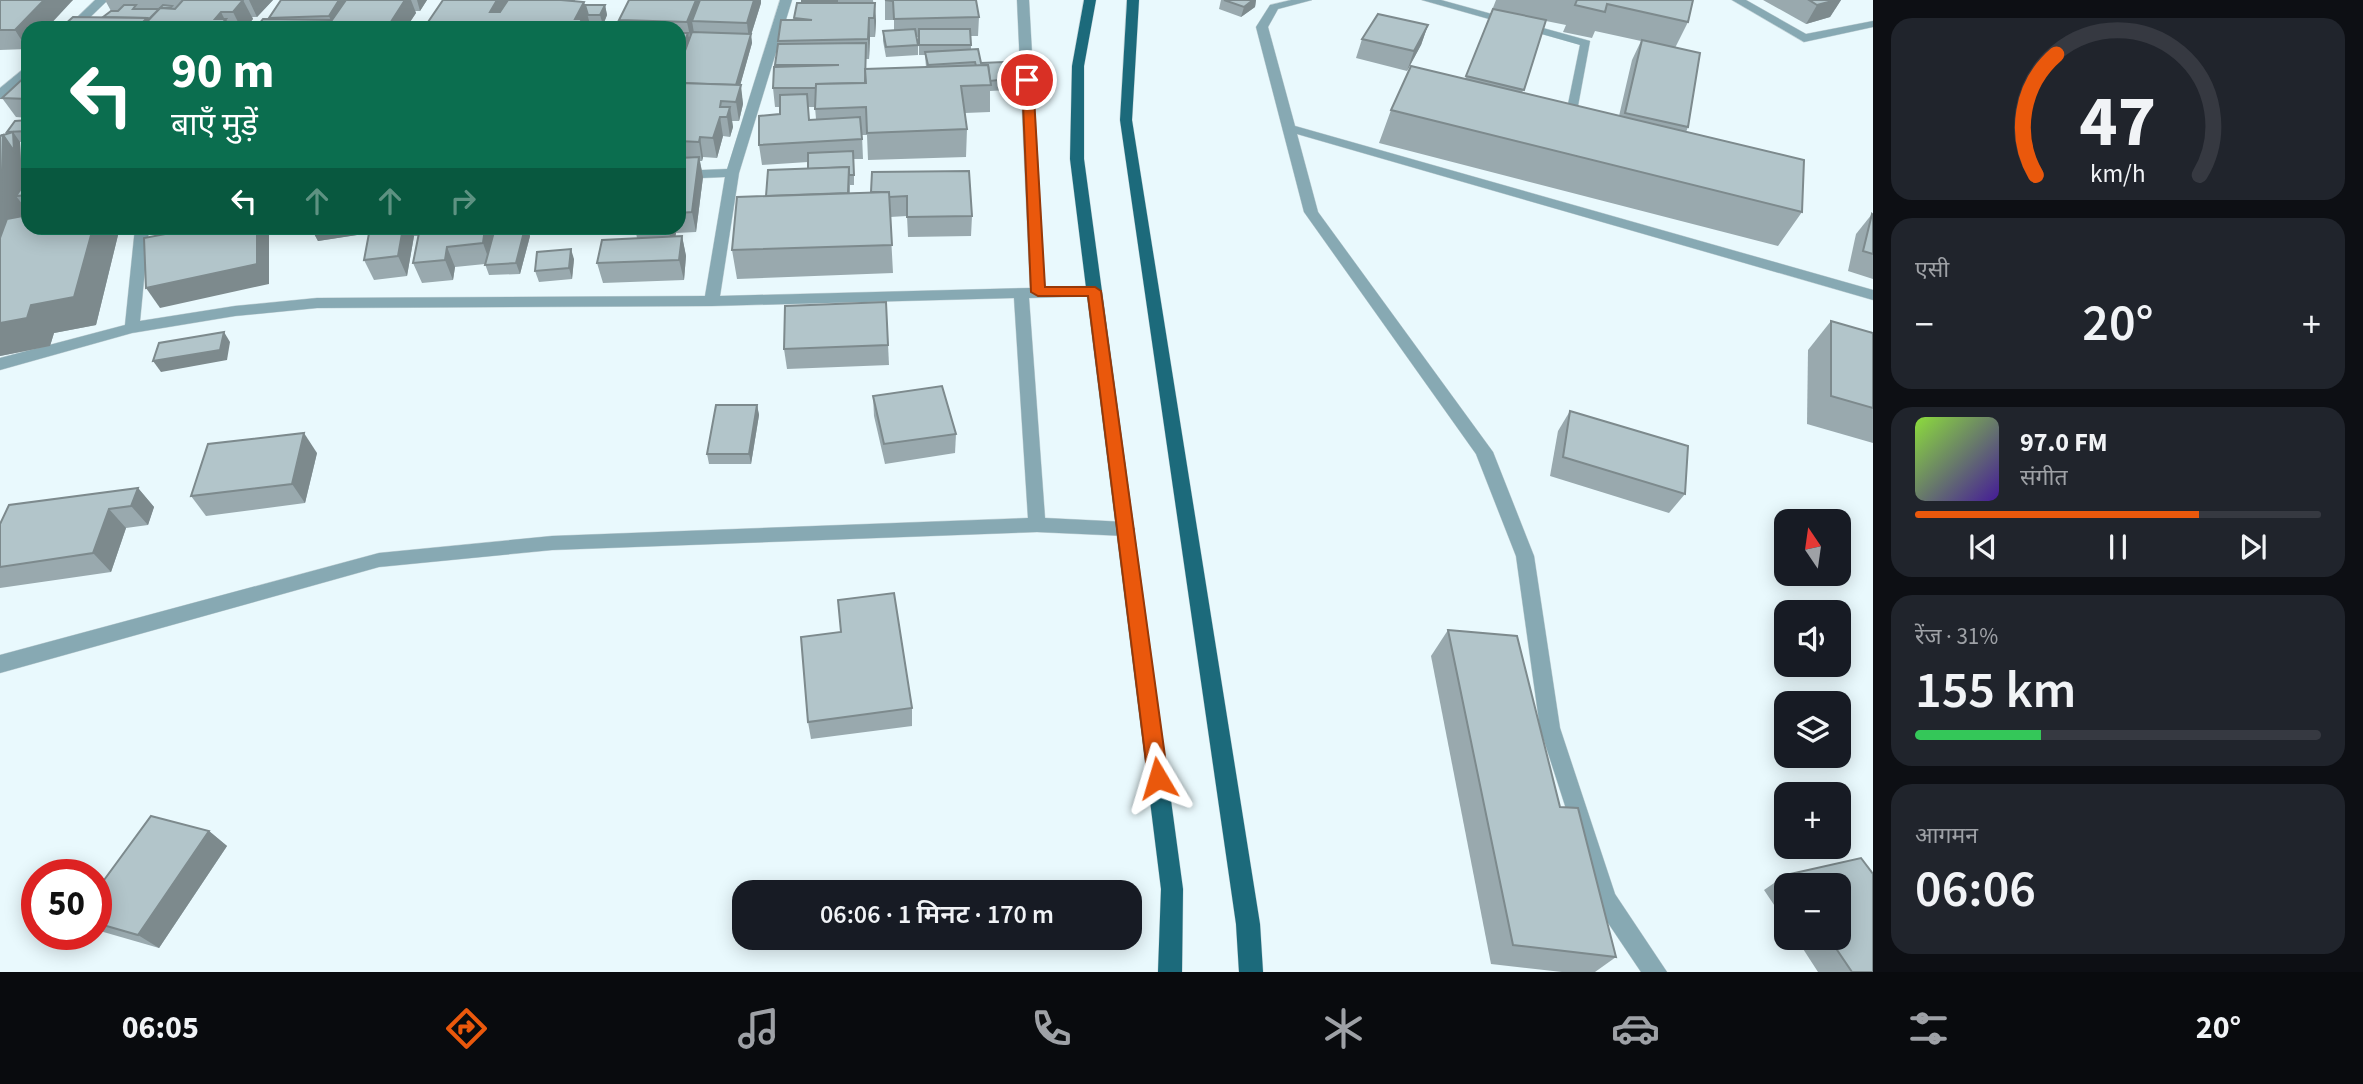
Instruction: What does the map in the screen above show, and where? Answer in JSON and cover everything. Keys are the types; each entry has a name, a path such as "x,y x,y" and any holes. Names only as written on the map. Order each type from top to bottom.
{"main road":[{"path":"1090,0 1078,66 1077,159 1172,889 1170,972"},
{"path":"1133,0 1126,120 1248,924 1251,972"}],"street":[{"path":"80,21 102,0"},
{"path":"712,301 732,173 786,0"},
{"path":"1023,0 1037,525"},
{"path":"1306,0 1274,7 1262,26 1311,212 1484,452 1525,556 1550,728 1606,900 1655,972"},
{"path":"1428,0 1586,43 1571,119"},
{"path":"1738,0 1804,38 1873,24"},
{"path":"0,95 21,76"},
{"path":"1289,128 1873,295"},
{"path":"686,174 732,173"},
{"path":"132,328 141,235"},
{"path":"0,364 132,328 234,311 317,303 712,301 1095,291"},
{"path":"0,664 379,560 552,543 1037,525 1125,528"}],"building":[{"path":"0,0 44,0 15,30 0,30"},
{"path":"183,0 243,0 233,12 221,12 215,19 226,19 224,21 148,21 160,8 175,9"},
{"path":"281,0 339,0 329,16 269,18"},
{"path":"346,0 405,0 392,21 261,21 332,20"},
{"path":"443,0 497,0 490,12 500,12 508,0 584,2 575,19 582,19 581,21 429,21"},
{"path":"629,0 696,0 687,22 619,20"},
{"path":"700,0 754,0 747,23 692,21"},
{"path":"837,0 837,1 802,2"},
{"path":"885,0 976,0 979,17 894,19 893,1"},
{"path":"1224,0 1253,0 1244,7"},
{"path":"1577,0 1693,0 1688,22 1607,4 1605,12 1575,5"},
{"path":"1809,0 1836,0 1817,5"},
{"path":"797,3 875,3 874,18 869,18 868,39 778,41 781,20 812,20 794,18"},
{"path":"124,5 136,5 133,9 159,9 148,20 103,17 111,11 118,11"},
{"path":"585,5 605,5 600,15 588,15"},
{"path":"1493,9 1546,20 1524,90 1466,76"},
{"path":"1378,14 1428,25 1414,51 1362,39"},
{"path":"73,17 147,18 144,21 69,21"},
{"path":"915,29 918,45 886,47 883,31"},
{"path":"919,29 970,29 971,45 919,45"},
{"path":"692,32 751,34 736,85 686,83 686,48"},
{"path":"1642,40 1700,53 1688,127 1625,113"},
{"path":"866,43 865,83 816,84 816,88 773,88 774,67 839,65 775,65 778,44"},
{"path":"978,49 981,63 1004,62 1008,79 990,81 988,65 976,66 975,62 928,65 925,52"},
{"path":"988,65 991,85 961,86 967,129 867,133 866,107 815,109 816,84 866,83 865,69"},
{"path":"1411,66 1804,160 1802,212 1391,110"},
{"path":"21,80 21,99 2,98"},
{"path":"686,83 741,85 736,102 721,101 720,107 730,107 727,117 720,117 713,138 700,137 699,142 686,141"},
{"path":"807,94 809,120 860,117 862,139 759,145 759,116 780,114 780,95"},
{"path":"15,121 21,121 21,131 7,132"},
{"path":"13,132 14,151 3,135"},
{"path":"3,135 1,204 0,204 0,136"},
{"path":"853,151 854,175 849,175 849,167 808,169 808,153"},
{"path":"699,157 692,212 686,212 686,158"},
{"path":"849,167 848,193 766,196 768,170"},
{"path":"969,171 972,216 907,217 907,196 889,197 889,192 871,192 872,172"},
{"path":"889,192 892,245 732,250 737,197"},
{"path":"1873,215 1873,254 1863,251"},
{"path":"21,216 21,235 91,235 74,297 31,305 27,318 0,323 0,238 7,219"},
{"path":"160,235 257,235 257,264 146,288 144,238"},
{"path":"369,235 402,235 398,256 364,260"},
{"path":"419,235 484,235 483,243 447,247 445,260 413,263"},
{"path":"493,235 523,235 516,263 485,265"},
{"path":"682,236 679,260 597,263 602,240"},
{"path":"571,249 569,268 535,271 537,252"},
{"path":"886,302 888,345 784,349 785,306"},
{"path":"1831,321 1873,333 1873,408 1831,396"},
{"path":"224,332 220,350 153,361 159,343"},
{"path":"942,386 956,434 884,444 873,396"},
{"path":"716,405 757,405 749,454 707,454"},
{"path":"1570,411 1688,446 1685,494 1563,457"},
{"path":"304,433 292,484 191,496 208,444"},
{"path":"138,488 131,506 109,509 93,553 0,567 0,524 9,505"},
{"path":"894,593 912,708 808,722 801,637 841,632 838,600"},
{"path":"1448,630 1517,636 1560,807 1578,808 1616,957 1513,945"},
{"path":"151,816 209,831 138,935 112,928 112,869"},
{"path":"1861,858 1873,874 1873,972 1852,972 1837,950 1851,950 1851,873 1795,873"}],"route":[{"path":"1027,80 1038,292 1095,291 1158,778"}]}
